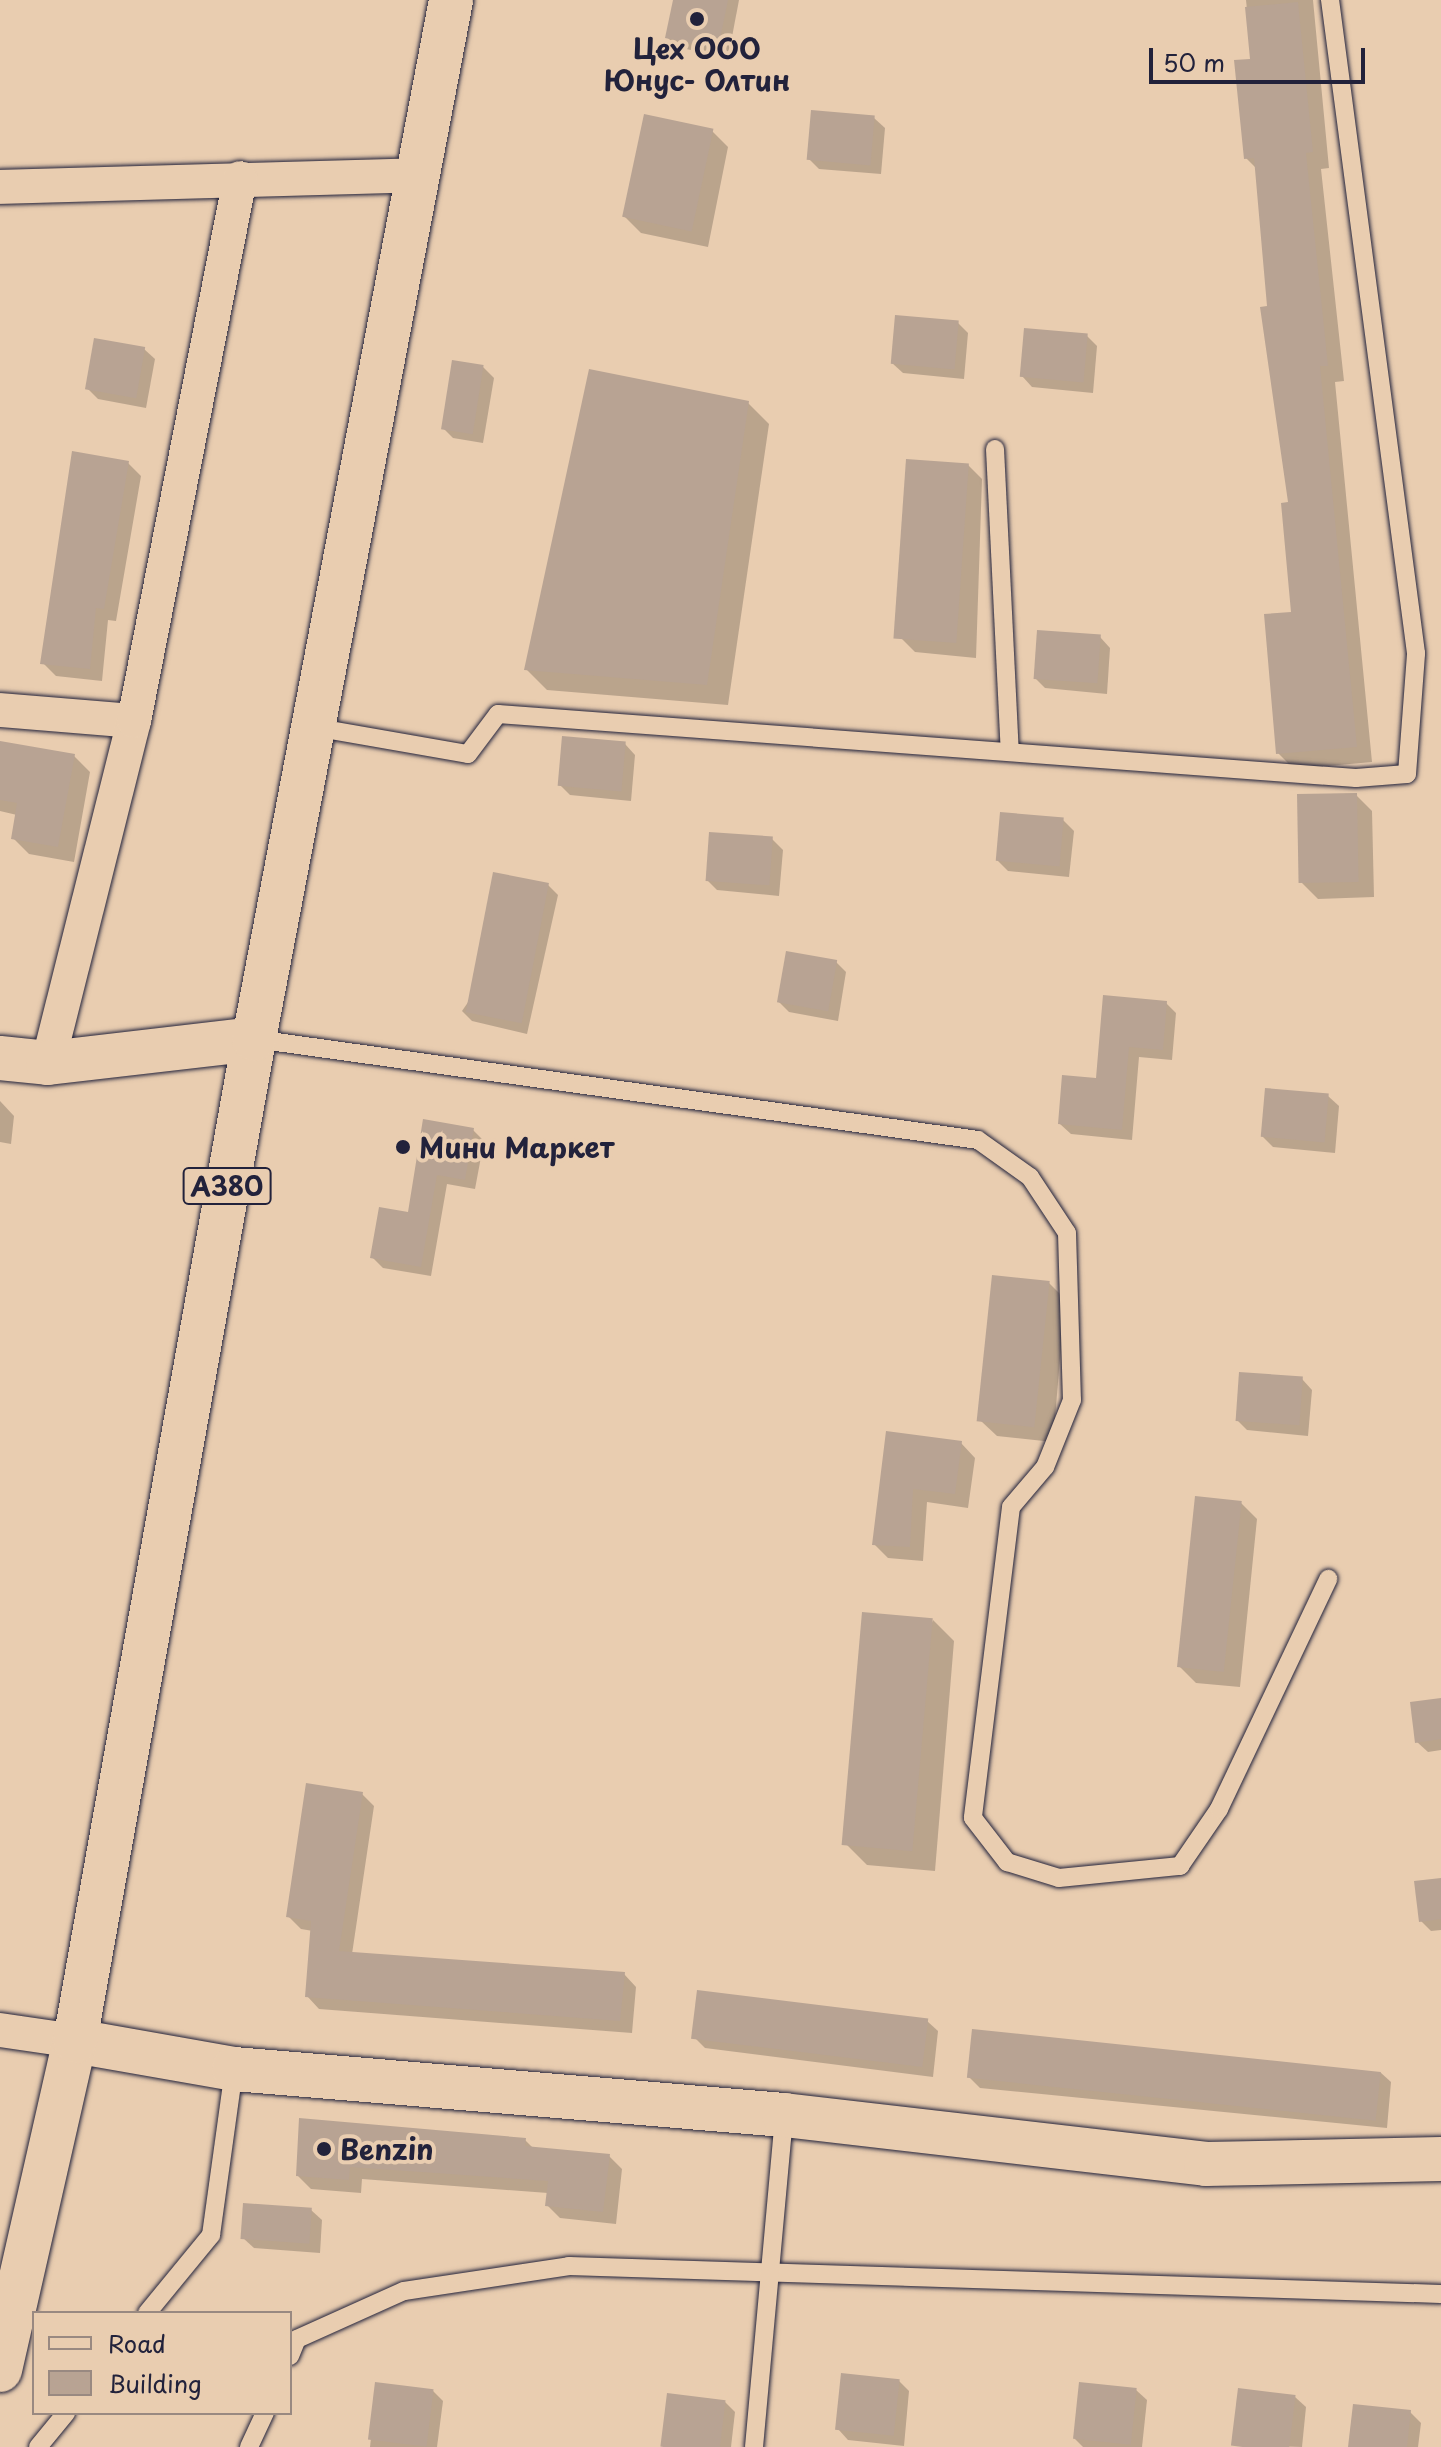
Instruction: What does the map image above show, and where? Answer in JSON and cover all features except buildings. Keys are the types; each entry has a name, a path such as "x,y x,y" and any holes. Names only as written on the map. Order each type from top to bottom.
{"main road":[{"name":"A380","path":"0,2370 75,2041 254,1039 451,0"},
{"path":"0,1058 48,1063 254,1039"},
{"path":"75,2041 234,2069 784,2115 1206,2164 1441,2159"}],"street":[{"path":"0,187 419,175"},
{"path":"48,1063 134,721 240,178"},
{"path":"0,710 134,721"},
{"path":"0,2030 75,2041"}],"lane":[{"path":"313,727 468,754 498,714 1356,778 1407,774 1416,653 1330,0"},
{"path":"995,449 1010,752"},
{"path":"254,1039 978,1140 1030,1177 1067,1233 1072,1400 1045,1467 1011,1507 973,1818 1007,1862 1059,1878 1180,1866 1219,1809 1328,1579"},
{"path":"149,2311 211,2235 234,2069"},
{"path":"754,2447 784,2115"},
{"path":"292,2351 297,2339 404,2291 569,2266 1441,2294"},
{"path":"38,2447 64,2415"},
{"path":"249,2447 264,2415"}],"place":[{"name":"Цех ООО Юнус- Олтин","path":"697,19"},
{"name":"Мини Маркет","path":"403,1147"},
{"name":"Benzin","path":"324,2149"}]}
